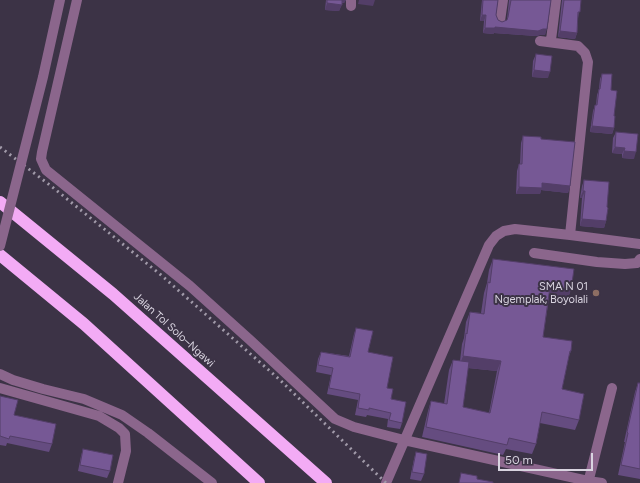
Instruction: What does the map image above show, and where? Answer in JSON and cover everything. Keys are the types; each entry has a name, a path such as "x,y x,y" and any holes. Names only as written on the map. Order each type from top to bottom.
{"highway":[{"name":"Jalan Tol Solo–Ngawi","path":"0,202 114,294 326,483"},
{"path":"0,255 84,324 260,483"}],"street":[{"path":"0,246 43,77 60,0"},
{"path":"77,0 42,152 41,159 46,170 190,286 334,419 350,426 404,440 588,482 602,483"},
{"path":"500,21 502,0"},
{"path":"550,40 556,0"},
{"path":"540,41 578,46 585,53 588,62 570,235"},
{"path":"386,483 489,245 496,236 504,231 515,229 640,244"},
{"path":"534,253 624,264 637,263 640,260"},
{"path":"0,374 13,380 43,389 84,399 122,415 148,433 212,483"},
{"path":"0,388 99,416 120,428 125,434 126,451 118,483"},
{"path":"588,482 612,388"}],"building":[{"path":"327,0 342,0 342,5 327,3"},
{"path":"483,0 498,0 496,15 498,20 502,22 507,20 511,0 551,0 547,29 538,31 495,27 485,28 486,15 482,15"},
{"path":"564,0 581,0 580,12 578,12 577,33 560,31"},
{"path":"536,54 552,56 550,72 534,70"},
{"path":"602,74 612,74 611,90 617,91 614,128 592,126"},
{"path":"616,132 638,134 636,152 624,151 625,148 615,147"},
{"path":"523,136 575,142 570,186 542,183 542,188 519,187 519,164 522,164"},
{"path":"584,180 609,182 606,221 582,219 585,191 583,191"},
{"path":"493,259 574,269 571,290 550,287 543,337 572,341 562,389 584,394 579,420 542,412 536,444 509,438 507,445 426,427 431,401 447,404 453,360 469,362 463,407 490,413 501,361 463,356 470,312 484,314 488,282 490,283"},
{"path":"356,328 373,331 368,352 393,357 387,388 393,389 391,399 406,402 402,423 389,420 391,413 369,408 369,410 358,408 360,394 329,388 333,368 318,365 321,352 350,357"},
{"path":"638,383 640,383 640,469 621,465"},
{"path":"0,396 18,400 14,415 56,424 52,444 10,436 9,439 0,436"},
{"path":"83,449 113,455 110,471 80,465"},
{"path":"416,452 427,454 424,474 412,472"},
{"path":"461,473 477,476 477,479 493,483 459,483"}],"railway":[{"path":"0,147 51,186 161,275 280,380 386,483"}],"place":[{"name":"SMA N 01 Ngemplak, Boyolali","path":"596,293"}]}
